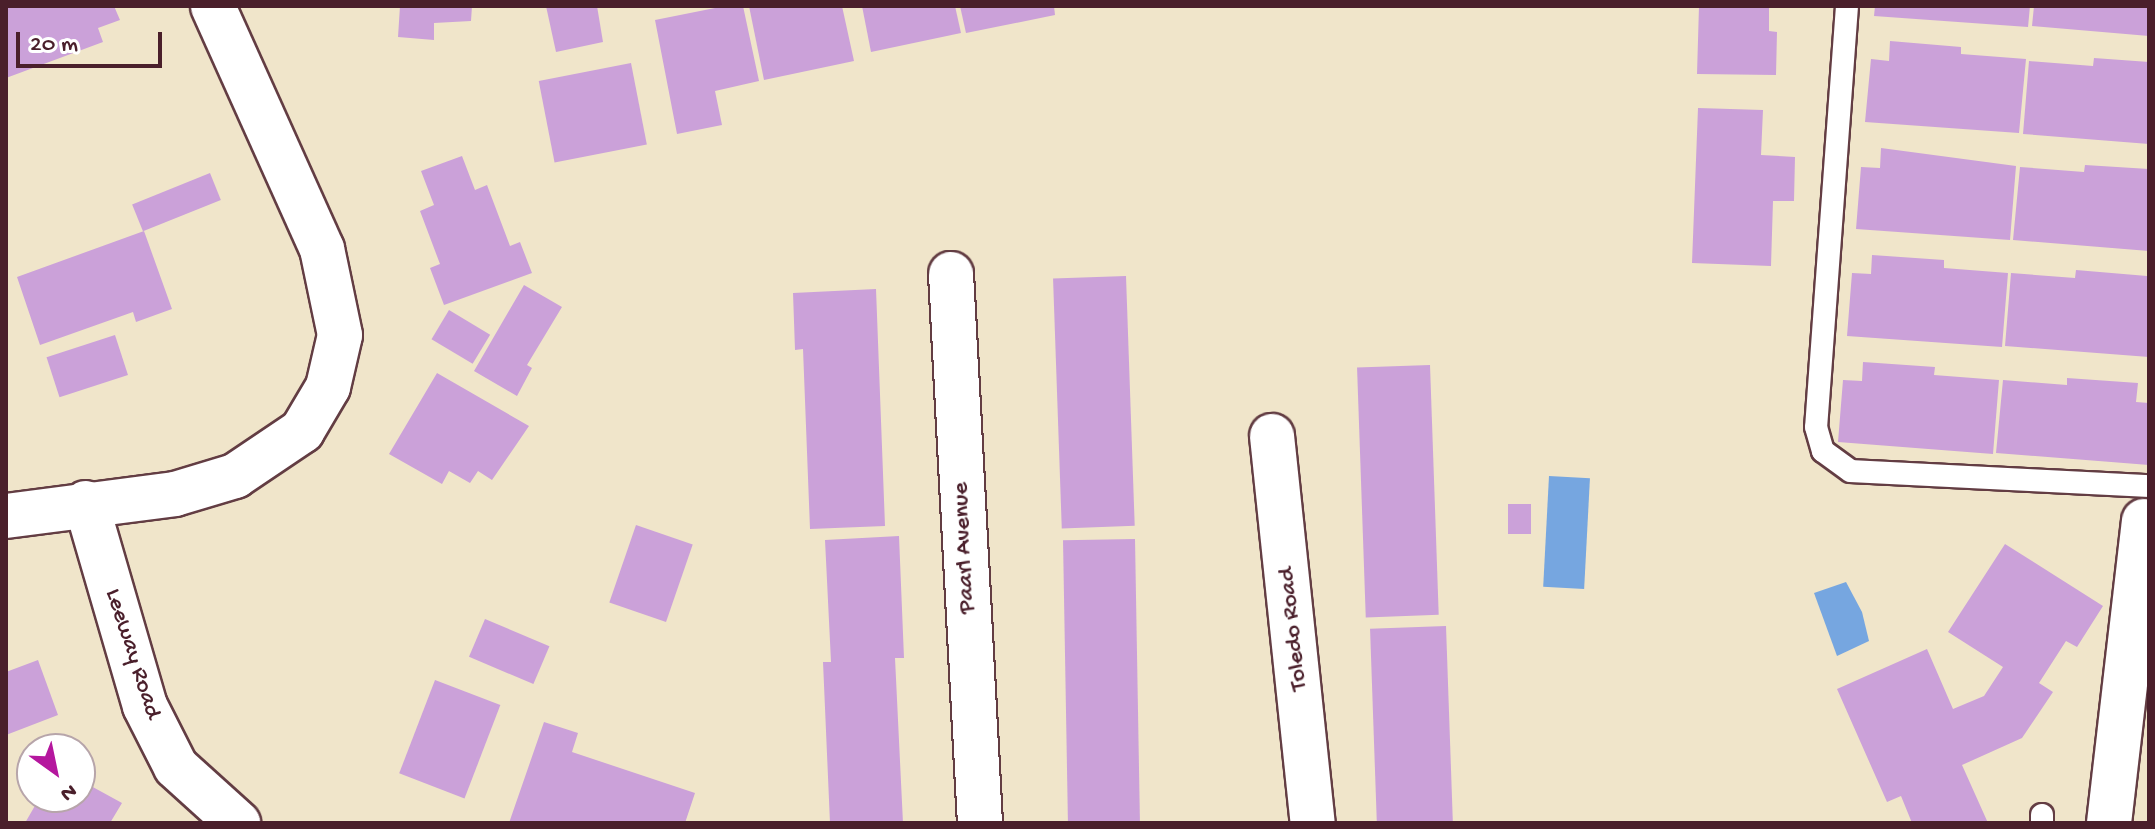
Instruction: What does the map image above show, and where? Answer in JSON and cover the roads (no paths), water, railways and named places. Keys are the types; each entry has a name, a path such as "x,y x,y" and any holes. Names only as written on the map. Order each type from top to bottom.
{"street":[{"path":"6,516 86,503 175,494 235,476 302,431 328,387 340,335 322,249 213,6"},
{"name":"Paarl Avenue","path":"951,274 980,823"},
{"name":"Toledo Road","path":"1272,436 1313,823"},
{"path":"2109,823 2147,502"},
{"name":"Leeway Road","path":"86,503 145,706 176,767 238,823"}],"lane":[{"path":"1847,6 1816,427 1823,451 1851,471 2147,502"}],"water":[{"path":"1549,476 1590,478 1584,589 1543,587"},
{"path":"1846,582 1862,612 1869,641 1837,656 1814,593"}]}
